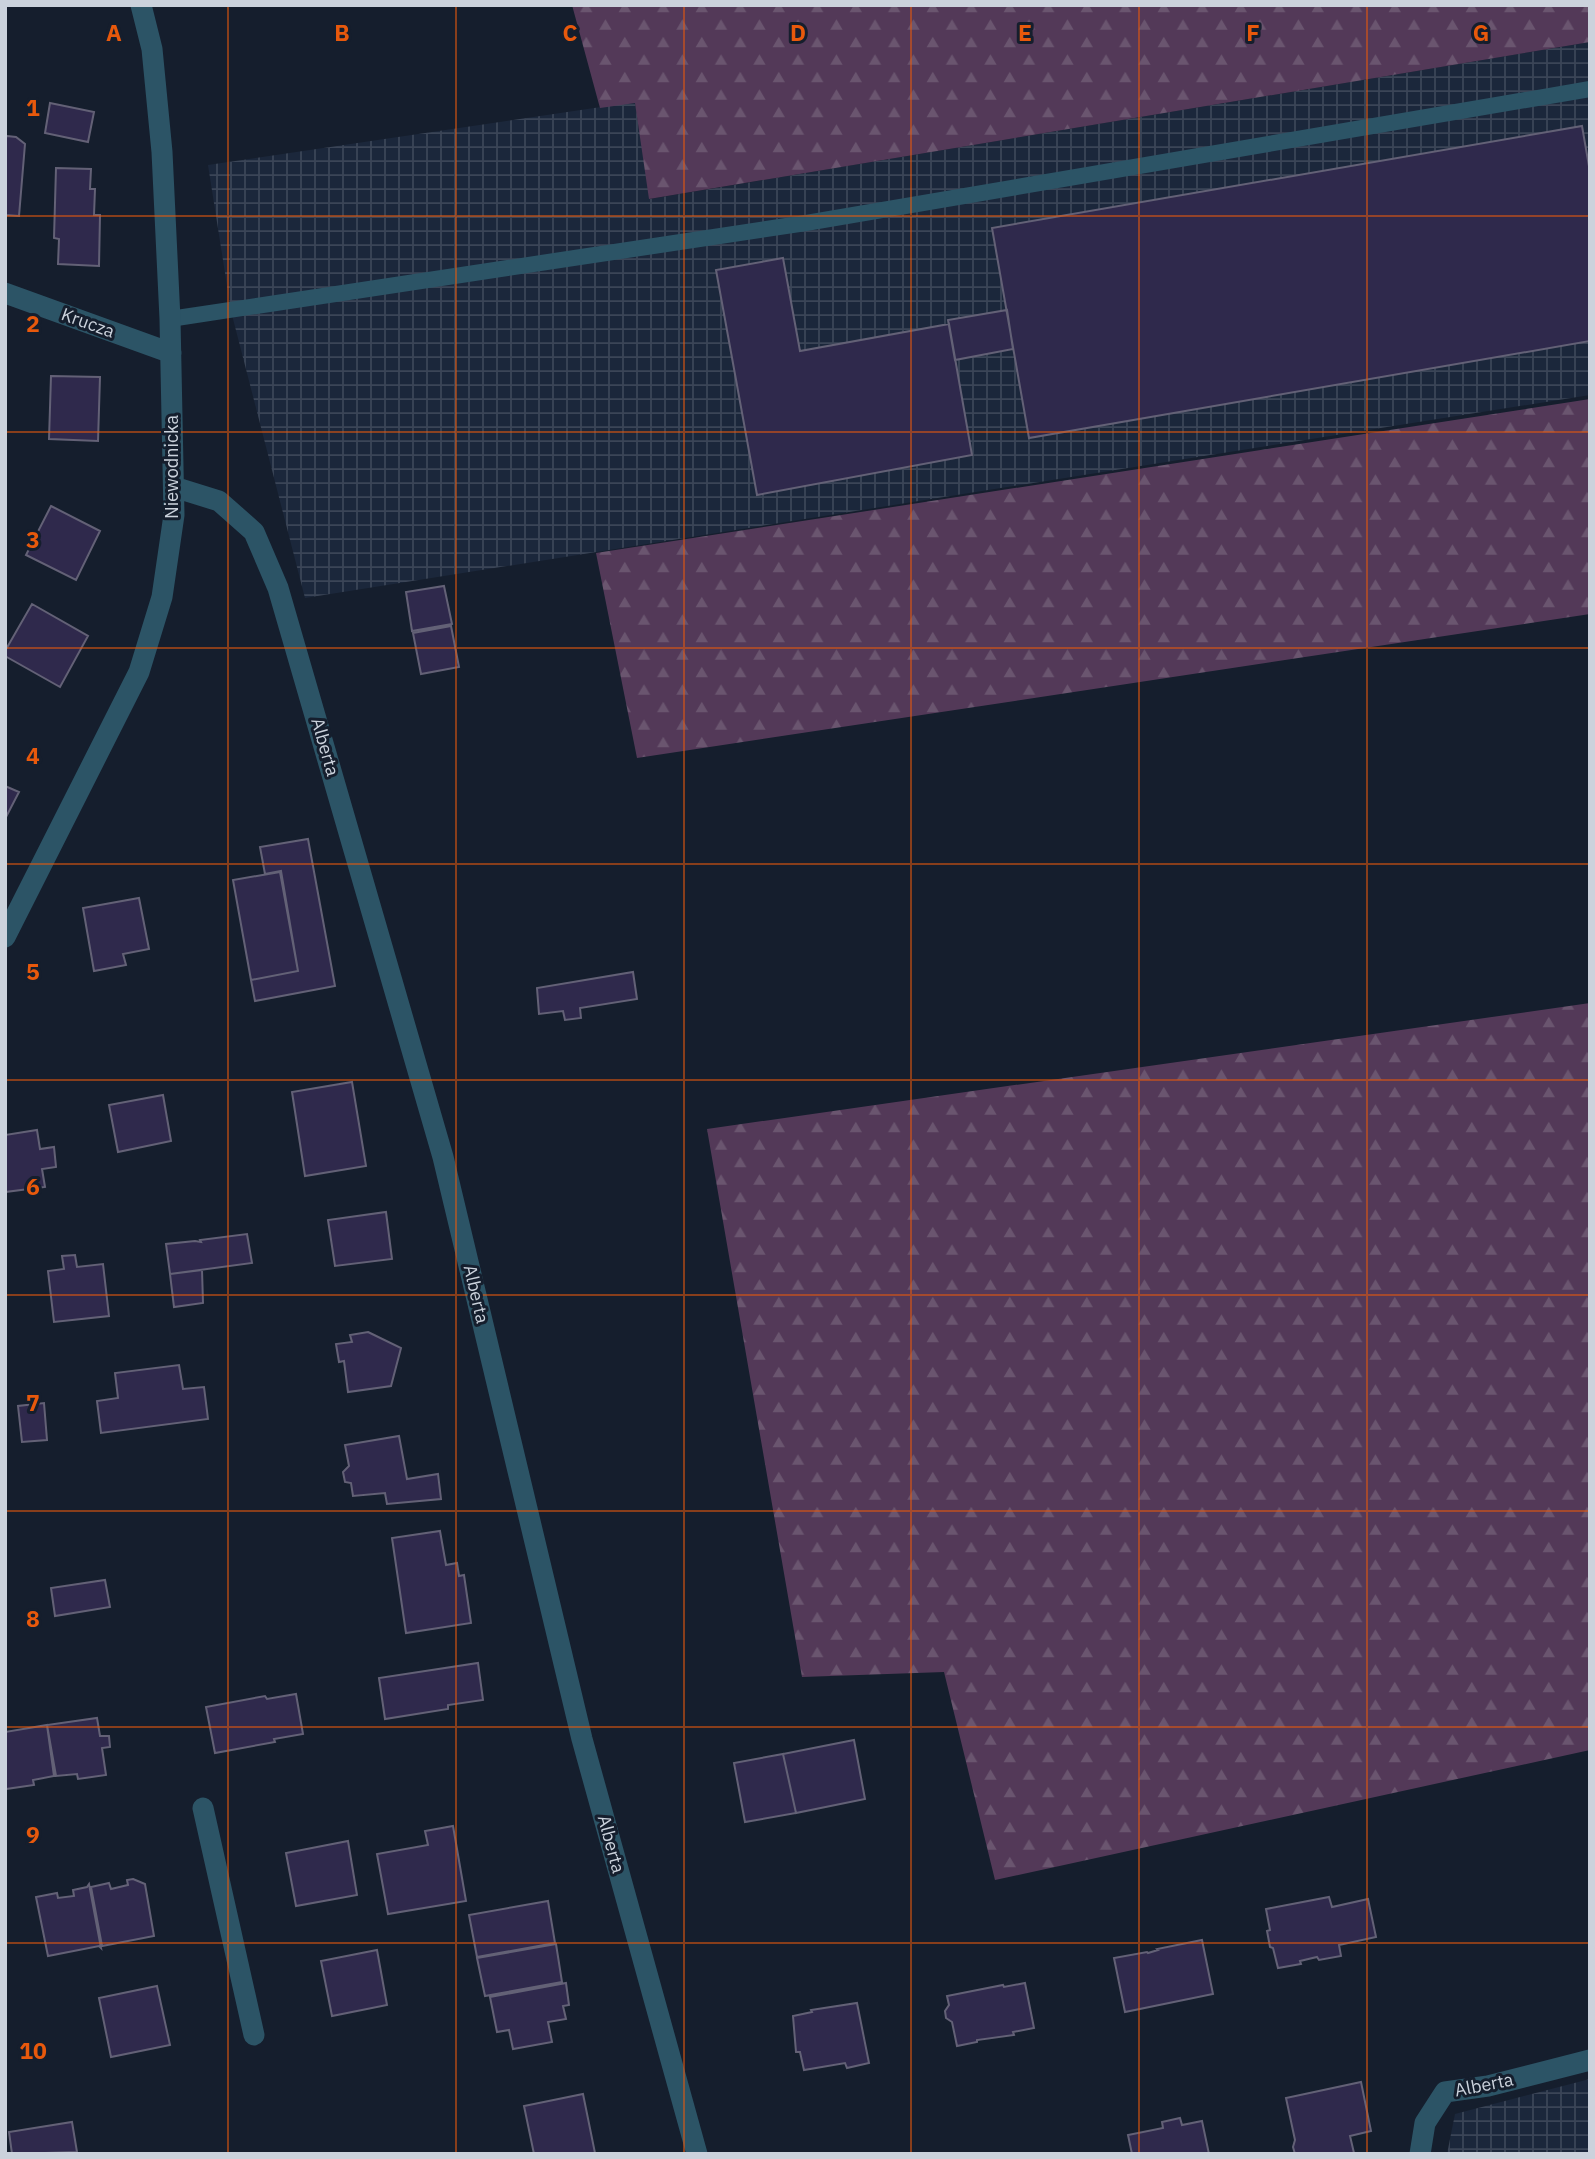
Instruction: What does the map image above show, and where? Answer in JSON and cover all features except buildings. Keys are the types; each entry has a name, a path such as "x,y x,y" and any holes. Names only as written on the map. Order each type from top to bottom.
{"street":[{"name":"Niewodnicka","path":"6,933 139,672 162,597 174,515 170,319 162,152 152,50 141,5"},
{"name":"Krucza","path":"5,293 171,353"},
{"name":"Alberta","path":"174,487 219,501 254,532 278,587 443,1157 582,1739 696,2154"},
{"path":"203,1808 254,2035"},
{"name":"Alberta","path":"1420,2154 1425,2123 1445,2092 1488,2087 1590,2060"}],"lane":[{"path":"170,319 806,223 1590,89"}],"shaded area":[{"path":"1590,42 1590,395 305,598 231,311 208,165 635,102 650,199"},
{"path":"1590,2079 1590,2154 1447,2154 1455,2114"}],"green space":[{"path":"572,5 1590,5 1590,42 649,199 635,103 600,108"},
{"path":"1590,399 1590,614 637,758 596,553"},
{"path":"1590,1003 1590,1750 995,1880 944,1672 802,1677 707,1129"}]}
